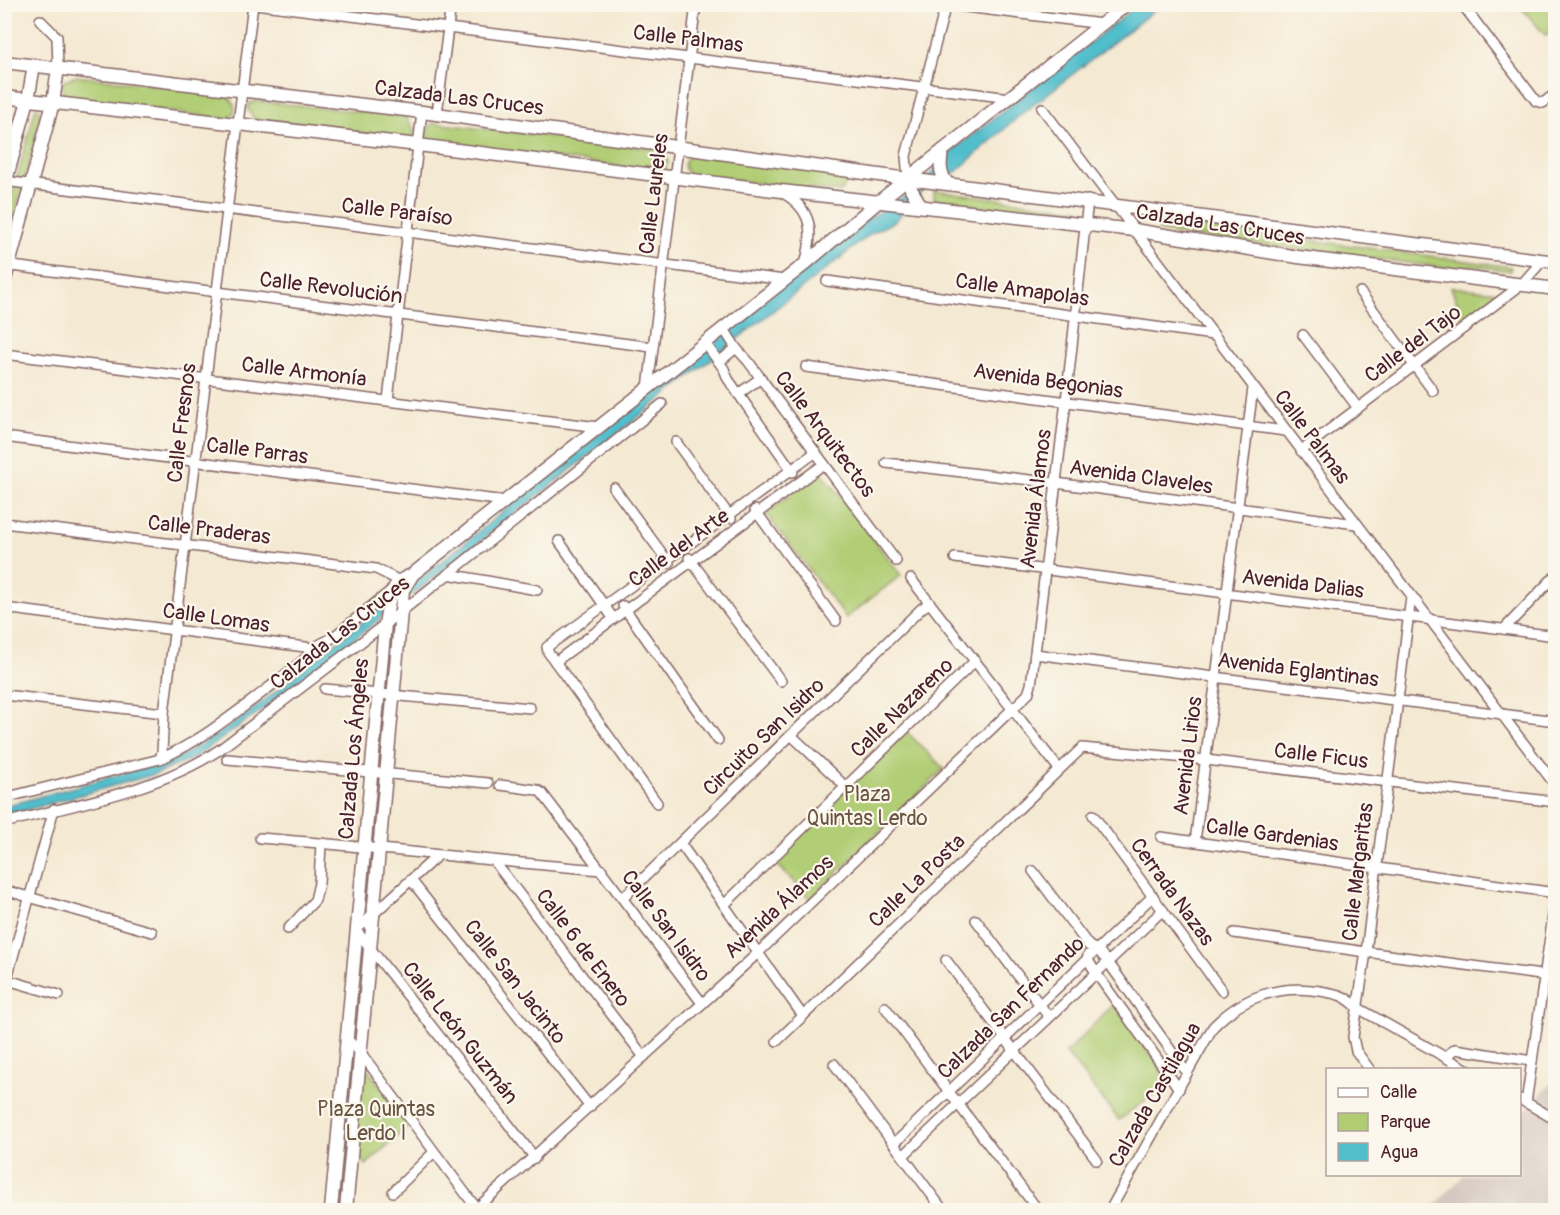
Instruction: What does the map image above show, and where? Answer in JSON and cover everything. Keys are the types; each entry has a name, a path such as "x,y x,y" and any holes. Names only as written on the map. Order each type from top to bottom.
{"street":[{"name":"Calle Palmas","path":"254,4 1010,98"},
{"name":"Calle Fresnos","path":"160,759 254,4"},
{"path":"437,114 451,4"},
{"name":"Calle Laureles","path":"648,388 696,4"},
{"name":"Calzada Las Cruces","path":"401,586 1127,4"},
{"path":"1462,4 1536,101 1543,103 1556,93"},
{"path":"921,206 911,189 906,156 945,5 1102,24"},
{"path":"4,283 53,103 58,68 57,37 40,20"},
{"name":"Calzada Las Cruces","path":"4,62 422,112 1088,200 1115,206 1556,262"},
{"path":"5,183 28,100 34,65"},
{"name":"Calzada Las Cruces","path":"4,98 418,145 781,191 1134,230 1298,257 1556,289"},
{"name":"Calle Palmas","path":"1042,108 1556,786"},
{"path":"388,400 422,112"},
{"path":"942,151 941,174 947,183"},
{"name":"Calle Paraíso","path":"5,183 31,184 785,280"},
{"path":"781,191 796,200 806,215 811,230 811,244 805,264"},
{"name":"Avenida Álamos","path":"476,1210 758,952 1028,694 1046,570 1088,200"},
{"name":"Calle del Tajo","path":"1301,452 1521,285 1542,261"},
{"name":"Calle Revolución","path":"7,266 653,347"},
{"name":"Calle Amapolas","path":"827,281 1213,335"},
{"path":"1360,291 1433,391"},
{"name":"Calle Arquitectos","path":"724,329 896,561"},
{"path":"1303,335 1358,408"},
{"path":"705,343 800,482"},
{"path":"719,362 736,348"},
{"name":"Calle Armonía","path":"4,354 388,400 598,428"},
{"name":"Avenida Begonias","path":"806,366 1285,431"},
{"path":"738,394 761,378"},
{"name":"Avenida Lirios","path":"1195,842 1253,388"},
{"name":"Calzada Las Cruces","path":"4,823 152,784 196,765 448,574 662,404"},
{"name":"Calle Parras","path":"4,437 505,501"},
{"path":"676,441 737,527"},
{"name":"Calle del Arte","path":"816,452 549,645 547,649 555,662 824,464"},
{"name":"Avenida Claveles","path":"886,463 1056,483 1356,524"},
{"path":"614,488 676,572"},
{"path":"748,501 836,621"},
{"name":"Calle Praderas","path":"4,523 376,569 401,586"},
{"path":"559,541 613,618"},
{"path":"682,549 781,681"},
{"name":"Avenida Dalias","path":"956,558 1556,636"},
{"path":"448,574 537,590"},
{"path":"1504,629 1556,575"},
{"path":"911,579 1059,769"},
{"path":"322,645 401,586"},
{"name":"Calzada Los Ángeles","path":"346,1210 402,608 401,586"},
{"name":"Calzada Los Ángeles","path":"331,1210 386,621 401,586"},
{"path":"616,597 718,740"},
{"name":"Calle Margaritas","path":"1369,1068 1353,1045 1412,597"},
{"name":"Circuito San Isidro","path":"623,898 922,608 930,603"},
{"name":"Calle Lomas","path":"4,608 302,647 313,648 322,645"},
{"name":"Calzada Las Cruces","path":"4,798 160,759 200,739 322,645"},
{"name":"Avenida Eglantinas","path":"1035,654 1556,721"},
{"name":"Calle Nazareno","path":"724,906 975,661"},
{"path":"555,662 657,803"},
{"path":"325,689 530,708"},
{"path":"4,695 165,713"},
{"path":"791,735 846,788"},
{"name":"Calle Ficus","path":"1082,748 1206,760 1556,802"},
{"name":"Calle La Posta","path":"777,1041 1082,748"},
{"path":"227,759 488,783"},
{"name":"Calle San Isidro","path":"500,785 537,790 542,793 702,1003"},
{"path":"54,809 5,983 59,995"},
{"name":"Cerrada Nazas","path":"1093,815 1222,991"},
{"name":"Calle Gardenias","path":"1161,837 1556,894"},
{"path":"260,838 380,849"},
{"path":"288,929 315,900 319,883 321,843"},
{"path":"680,843 803,1016"},
{"name":"Calzada Los Ángeles","path":"380,849 602,870"},
{"path":"357,930 437,856"},
{"name":"Calle 6 de Enero","path":"494,861 644,1057"},
{"path":"1033,872 1093,948 1108,962 1187,1073"},
{"name":"Calle San Jacinto","path":"411,880 590,1107"},
{"path":"4,890 152,932"},
{"path":"1556,894 1532,1061 1523,1101 1556,1120"},
{"name":"Calzada San Fernando","path":"1093,948 1152,896"},
{"name":"Calzada San Fernando","path":"903,1156 1163,910"},
{"path":"976,920 1049,1017"},
{"name":"Calle León Guzmán","path":"357,930 535,1158"},
{"path":"1234,933 1556,977"},
{"path":"1093,948 1088,960 1179,1089"},
{"path":"946,960 1097,1160"},
{"name":"Calzada San Fernando","path":"894,1144 1088,960"},
{"name":"Calzada Castilagua","path":"1110,1210 1213,1027 1230,1011 1254,997 1268,992 1305,989 1346,997 1358,1008 1464,1068"},
{"path":"885,1007 1038,1210"},
{"path":"346,1038 361,1053 476,1210"},
{"path":"1445,1057 1455,1049 1532,1061"},
{"path":"834,1064 943,1210"},
{"path":"337,1145 352,1146"},
{"path":"393,1192 435,1152"}],"shaded area":[{"path":"1555,1079 1555,1210 1430,1210 1463,1176 1521,1176 1521,1115"}],"green space":[{"path":"1519,5 1555,5 1555,24 1546,36"},
{"path":"76,76 223,93 233,102 235,109 227,119 70,99 62,88 64,81"},
{"path":"257,101 406,117 414,129 413,136 408,139 255,120 247,108 250,103"},
{"path":"36,107 41,111 5,251 5,222"},
{"path":"433,123 659,149 665,153 668,162 665,170 661,172 428,141 427,131"},
{"path":"693,153 840,171 845,177 846,184 841,192 690,176 684,164"},
{"path":"934,190 1080,210 1078,220 934,200"},
{"path":"1160,220 1511,267 1510,271 1472,266 1455,269 1163,232 1159,230"},
{"path":"1451,287 1499,292 1464,323"},
{"path":"821,471 901,575 846,618 766,514"},
{"name":"Plaza Quintas Lerdo","path":"906,731 944,769 810,899 773,860"},
{"path":"1114,1004 1159,1066 1167,1084 1119,1120 1066,1053"},
{"name":"Plaza Quintas Lerdo I","path":"357,1056 410,1125 366,1165 349,1149"}],"water":[{"path":"1138,5 1161,5 1018,117 956,172 922,191 895,221 872,233 413,594 396,602 376,622 254,716 194,758 156,774 5,816 5,806 175,759 233,724 366,619 394,600 849,231 918,188 951,152"}]}
